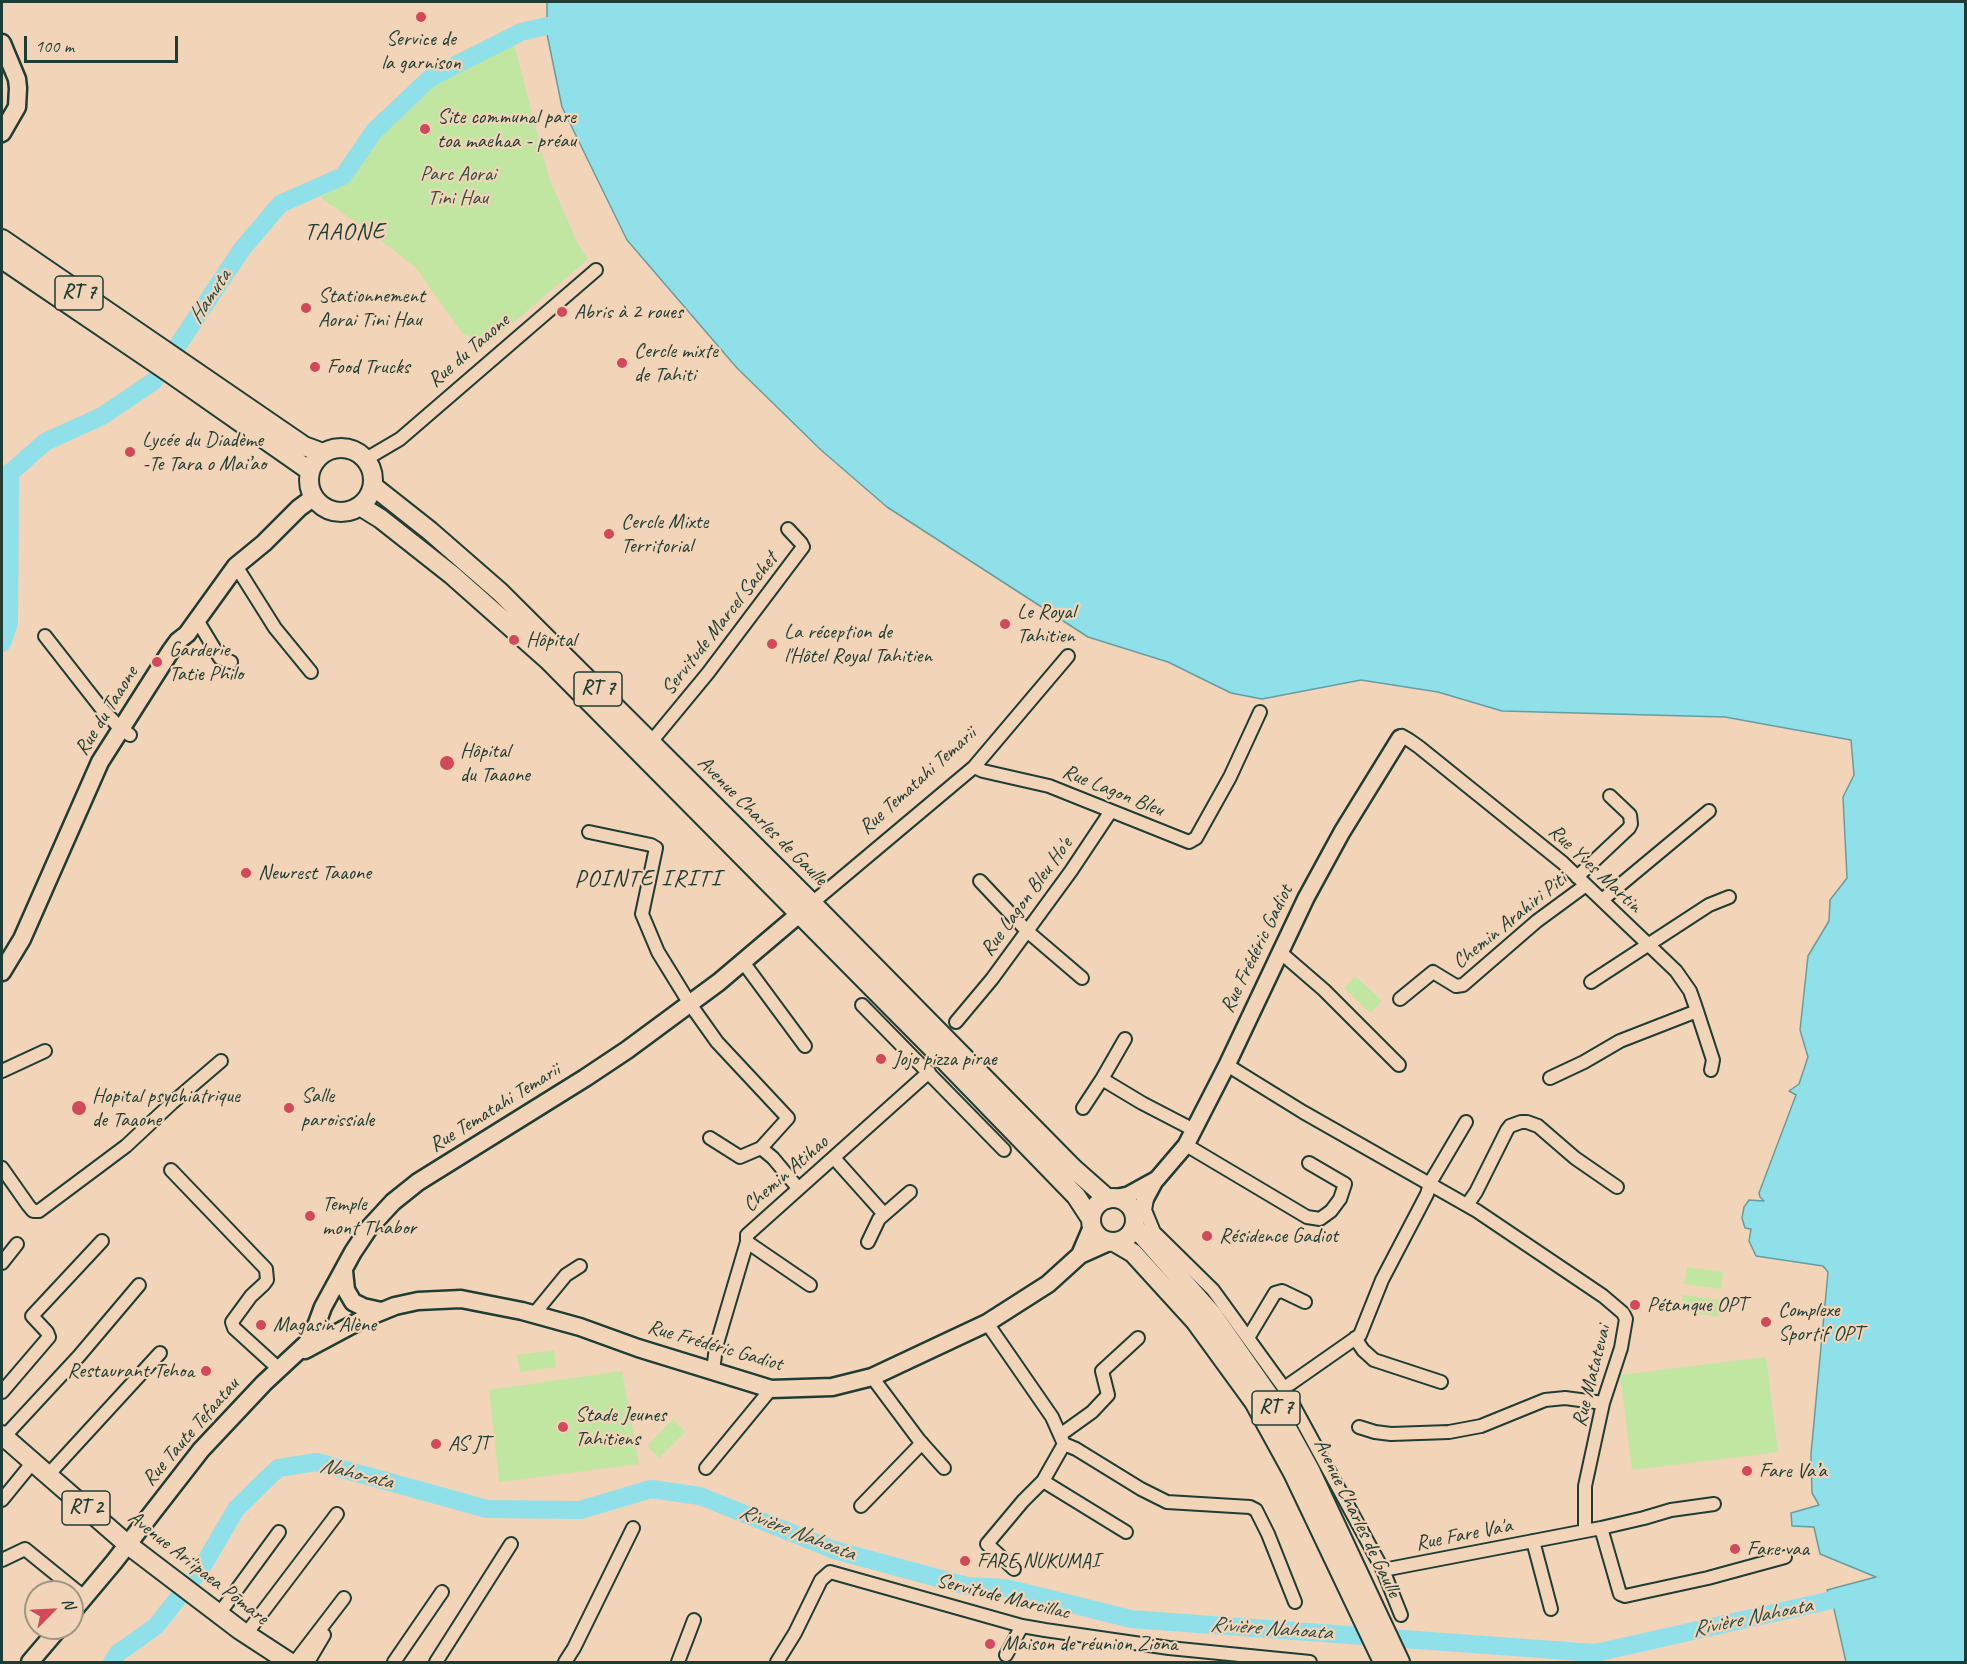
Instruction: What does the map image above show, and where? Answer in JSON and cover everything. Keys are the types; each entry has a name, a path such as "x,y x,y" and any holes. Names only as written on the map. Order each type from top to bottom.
{"main road":[{"path":"2,43 17,79 18,93 14,115 2,133"},
{"path":"2,119 18,93"},
{"name":"RT 7","path":"2,239 310,471"},
{"name":"RT 7","path":"2,259 153,353"},
{"name":"RT 7","path":"173,367 304,446 323,453"},
{"path":"343,447 355,451 366,459 372,472 373,486 368,498 360,506 350,511 336,512 325,508 314,497 309,482 310,471 315,461 323,453 330,449 343,447"},
{"name":"Avenue Charles de Gaulle","path":"373,486 430,531 500,592 651,742 943,1059 1076,1196 1091,1223"},
{"name":"Rue du Taaone","path":"2,972 22,939 100,762 125,731 177,641 187,634 236,566 314,497"},
{"name":"Avenue Charles de Gaulle","path":"360,506 381,519 452,575 523,637 1073,1168 1111,1198"},
{"name":"Rue Tematahi Temarii","path":"293,1355 313,1334 322,1307 369,1228 405,1191 585,1078 690,1004 805,909"},
{"path":"1091,1223 1098,1204 1111,1198"},
{"name":"RT 7","path":"1111,1198 1128,1204 1135,1222"},
{"path":"1113,1242 1127,1238 1135,1222"},
{"name":"Avenue Charles de Gaulle","path":"1135,1222 1212,1314 1270,1397 1310,1470 1390,1659"},
{"name":"RT 7","path":"1091,1223 1097,1236 1113,1242"},
{"name":"Rue Frédéric Gadiot","path":"1080,1255 1091,1223"},
{"name":"Avenue Charles de Gaulle","path":"1113,1242 1133,1253 1175,1298 1208,1337 1243,1385 1284,1455 1370,1616"},
{"name":"Rue Frédéric Gadiot","path":"293,1355 381,1311 406,1303 460,1299 534,1314 771,1389 832,1387 872,1377 987,1323 1048,1284 1080,1255 1113,1242"},
{"path":"344,1271 346,1290 353,1302 381,1311"},
{"name":"Rue Frédéric Gadiot","path":"313,1334 352,1315 381,1311"},
{"name":"Rue Taute Tefaatau","path":"84,1598 201,1450 293,1355"},
{"name":"Avenue Ari'ipaea Pōmare","path":"3,1436 128,1544 246,1634 289,1662"},
{"path":"30,1662 49,1640"}],"street":[{"name":"Rue du Taaone","path":"366,459 400,439 596,270"},
{"name":"Servitude Marcel Sachet","path":"651,742 708,673 803,547 788,530"},
{"path":"236,566 275,628 312,672"},
{"path":"197,620 220,658 231,662"},
{"path":"45,636 102,709 125,731"},
{"name":"Rue Tematahi Temarii","path":"805,909 974,767 1068,656"},
{"name":"Rue Lagon Bleu","path":"974,767 982,771 1049,786 1189,842 1196,838 1230,777 1260,712"},
{"name":"Rue Yves Martin","path":"1400,738 1402,736 1419,747 1543,846 1676,971 1690,991 1713,1060 1711,1070"},
{"name":"Rue Frédéric Gadiot","path":"1135,1222 1145,1198 1157,1179 1186,1145 1227,1065 1306,898 1342,832 1400,738"},
{"path":"1582,881 1631,824 1630,815 1610,796"},
{"path":"1602,900 1708,811"},
{"name":"Rue Lagon Bleu Ho'e","path":"956,1022 1027,931 1111,812"},
{"path":"589,832 651,844 656,849 642,914 658,952 690,1004 717,1041 788,1118 762,1148 741,1157 710,1138"},
{"path":"980,881 1027,931 1082,978"},
{"name":"Chemin Arahiri Piti","path":"1400,999 1434,972 1456,986 1463,985 1582,881"},
{"path":"1591,982 1709,905 1729,897"},
{"path":"1280,952 1324,990 1399,1065"},
{"path":"743,962 805,1046"},
{"path":"862,1005 1004,1150"},
{"path":"1550,1078 1620,1041 1656,1025 1697,1011"},
{"path":"1083,1108 1125,1039"},
{"path":"2,1071 45,1051"},
{"path":"2,1168 33,1211 39,1212 126,1146 221,1061"},
{"name":"Rue Matatevai","path":"1227,1065 1303,1112 1467,1205 1604,1296 1623,1312 1626,1319 1622,1348 1603,1403 1585,1486 1585,1530"},
{"name":"Chemin Atihao","path":"713,1371 716,1347 747,1242 747,1235 929,1072"},
{"path":"1102,1079 1194,1130"},
{"path":"1290,1384 1355,1338 1364,1329 1382,1280 1427,1194 1430,1183 1466,1122"},
{"path":"1467,1205 1476,1192 1507,1130 1521,1122 1538,1126 1575,1158 1617,1187"},
{"path":"1186,1145 1307,1217 1320,1219 1331,1212 1340,1199 1345,1184 1309,1163"},
{"path":"762,1148 798,1188"},
{"path":"834,1158 884,1214"},
{"path":"171,1170 266,1269 264,1284 251,1296 232,1323 234,1328 279,1368"},
{"name":"Rue Frédéric Gadiot","path":"1111,1198 1128,1195 1157,1179"},
{"path":"868,1242 884,1214 910,1192"},
{"path":"1145,1198 1148,1200 1145,1210 1154,1232 1213,1290 1284,1388 1383,1570 1401,1615"},
{"path":"2,1392 49,1337 32,1316 102,1241"},
{"path":"747,1242 810,1285"},
{"path":"2,1263 17,1244"},
{"path":"534,1314 566,1275 580,1266"},
{"path":"3,1436 79,1356 139,1285"},
{"path":"1248,1338 1275,1293 1282,1290 1305,1302"},
{"path":"987,1323 1052,1417 1062,1440 1141,1489 1167,1502 1253,1509 1260,1514 1295,1602"},
{"path":"1014,1569 987,1544 1043,1480 1062,1440 1108,1395 1102,1371 1138,1338"},
{"path":"1355,1338 1374,1360 1441,1382"},
{"path":"48,1475 160,1353"},
{"path":"872,1377 921,1443 944,1468"},
{"path":"706,1468 771,1389"},
{"path":"1359,1426 1375,1432 1391,1434 1441,1433 1469,1429 1495,1421 1545,1400 1565,1398 1603,1403"},
{"path":"861,1506 921,1443"},
{"path":"2,1500 33,1462"},
{"path":"1043,1480 1126,1532"},
{"name":"Rue Fare Va'a","path":"1383,1570 1601,1528 1671,1510 1714,1504"},
{"path":"246,1634 337,1514"},
{"path":"565,1662 633,1528"},
{"path":"1601,1528 1620,1594 1625,1596 1708,1578 1785,1557"},
{"path":"219,1614 279,1532"},
{"name":"Rue Fare Va'a","path":"1533,1541 1551,1609"},
{"path":"436,1662 511,1544"},
{"path":"2,1560 25,1549 62,1580"},
{"name":"Servitude Marcillac","path":"777,1662 795,1633 820,1580 830,1572 1022,1626 1075,1636 1198,1657 1310,1662"},
{"path":"394,1662 442,1592"},
{"path":"295,1662 347,1600 308,1662"},
{"path":"678,1662 694,1620"},
{"path":"1006,1655 1022,1626"}],"green space":[{"name":"Parc Aorai Tini Hau","path":"514,44 549,178 578,244 588,259 487,345 462,333 416,268 373,234 321,198 445,70"},
{"path":"1355,976 1382,1001 1370,1013 1344,988"},
{"path":"1687,1267 1723,1272 1721,1289 1684,1284"},
{"path":"1683,1295 1719,1300 1717,1317 1680,1311"},
{"path":"554,1350 556,1367 520,1372 517,1355"},
{"path":"1766,1357 1778,1452 1632,1470 1620,1375"},
{"name":"Stade Jeunes Tahitiens","path":"622,1371 639,1464 499,1482 489,1390"},
{"path":"673,1419 685,1432 659,1458 647,1446"}],"water":[{"path":"547,2 1965,2 1965,1662 1846,1662 1832,1600 1827,1590 1876,1577 1820,1554 1814,1527 1792,1526 1791,1513 1819,1505 1812,1493 1811,1454 1828,1272 1823,1266 1756,1256 1749,1241 1751,1229 1745,1228 1742,1218 1744,1207 1749,1200 1764,1201 1759,1193 1796,1095 1789,1091 1799,1084 1808,1057 1800,1030 1808,956 1829,921 1830,900 1847,878 1843,797 1854,775 1851,740 1725,717 1502,711 1438,692 1361,680 1262,699 1231,693 1168,662 1088,637 887,507 821,450 737,368 627,240 562,107 547,34"}],"waterway":[{"name":"Hamuta","path":"2,643 9,623 10,473 45,442 102,416 154,381 242,249 280,204 343,176 374,131 430,78 521,32 547,26"},
{"name":"Rivière Nahoata","path":"112,1662 118,1653 156,1626 201,1569 236,1509 278,1468 317,1462 487,1509 580,1510 651,1489 700,1496 834,1550 967,1586 1006,1588 1131,1619 1595,1653 1832,1600"}],"place":[{"name":"Service de la garnison","path":"421,17"},
{"name":"Site communal pare toa maehaa - préau","path":"425,129"},
{"name":"Stationnement Aorai Tini Hau","path":"306,308"},
{"name":"Abris à 2 roues","path":"562,312"},
{"name":"Cercle mixte de Tahiti","path":"622,363"},
{"name":"Food Trucks","path":"315,367"},
{"name":"Lycée du Diadème -Te Tara o Mai’ao","path":"130,452"},
{"name":"Cercle Mixte Territorial","path":"609,534"},
{"name":"Le Royal Tahitien","path":"1005,624"},
{"name":"Hôpital","path":"514,640"},
{"name":"La réception de l'Hôtel Royal Tahitien","path":"772,644"},
{"name":"Garderie Tatie Philo","path":"157,662"},
{"name":"Hôpital du Taaone","path":"447,763"},
{"name":"Newrest Taaone","path":"246,873"},
{"name":"Jojo pizza pirae","path":"881,1059"},
{"name":"Hopital psychiatrique de Taaone","path":"79,1108"},
{"name":"Salle paroissiale","path":"289,1108"},
{"name":"Temple mont Thabor","path":"310,1216"},
{"name":"Résidence Gadiot","path":"1207,1236"},
{"name":"Pétanque OPT","path":"1635,1305"},
{"name":"Complexe Sportif OPT","path":"1766,1322"},
{"name":"Magasin Alène","path":"261,1325"},
{"name":"Restaurant Tehoa","path":"206,1371"},
{"name":"Stade Jeunes Tahitiens","path":"563,1427"},
{"name":"AS JT","path":"436,1444"},
{"name":"Fare Va’a","path":"1747,1471"},
{"name":"Fare vaa","path":"1735,1549"},
{"name":"FARE NUKUMAI","path":"965,1561"},
{"name":"Maison de réunion Ziona","path":"990,1644"}],"district":[{"name":"TAAONE","path":"345,233"},
{"name":"POINTE IRITI","path":"648,880"}],"water label":[{"name":"Naho-ata","path":"356,1474"}]}
